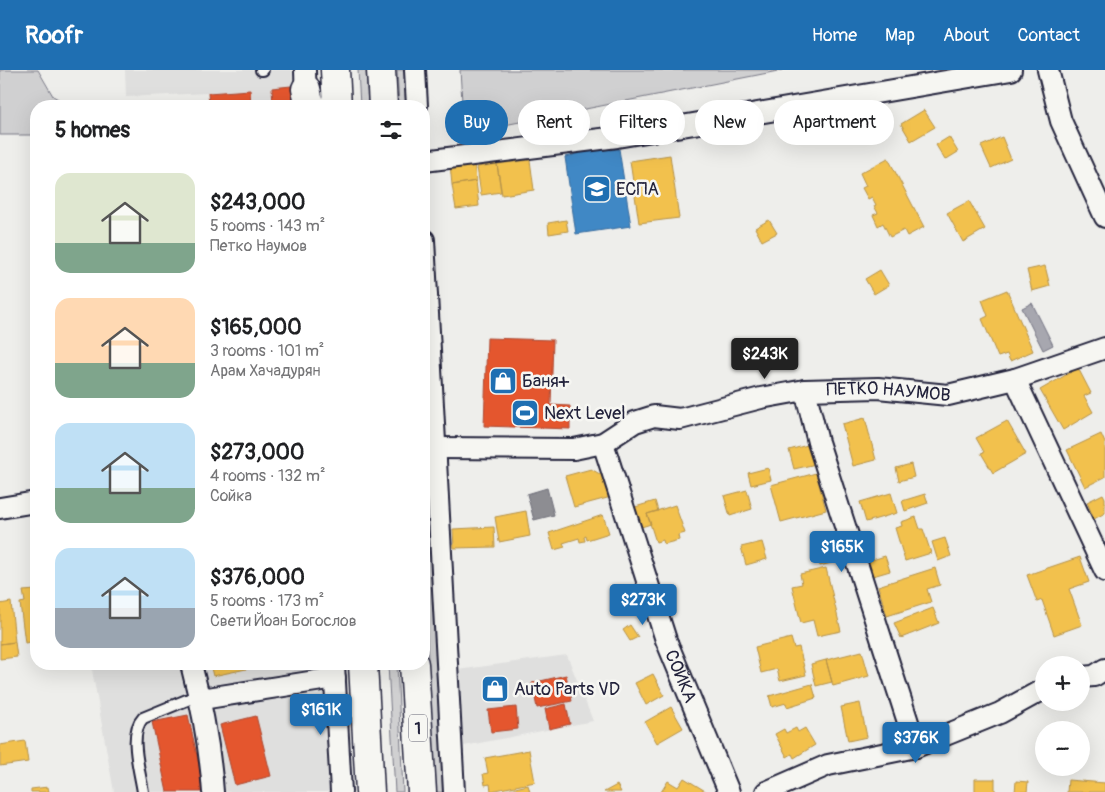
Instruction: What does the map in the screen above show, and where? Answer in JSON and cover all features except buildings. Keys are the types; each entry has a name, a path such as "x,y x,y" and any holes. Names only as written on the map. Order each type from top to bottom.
{"highway":[{"path":"335,70 337,100"},
{"path":"381,70 383,100"},
{"path":"363,670 370,792"},
{"name":"1","path":"414,670 422,792"}],"street":[{"path":"415,70 417,100"},
{"path":"430,161 617,137 1011,70"},
{"path":"1048,70 1061,121 1105,217"},
{"name":"ПЕТКО НАУМОВ","path":"434,448 574,449 603,443 635,422 654,416 680,419 761,398 805,390 878,388 948,396 1015,379 1105,348"},
{"path":"430,365 454,792"},
{"path":"1015,379 1105,570"},
{"path":"805,390 818,442 916,746"},
{"name":"СОЙКА","path":"603,443 666,640 729,792"},
{"path":"0,508 30,503"},
{"path":"193,670 212,765 214,792"},
{"path":"199,695 208,698 334,671 342,792"},
{"path":"768,792 828,765 916,746 1000,713 1035,694"}],"lane":[{"path":"143,792 135,734 138,723 143,718 199,695"}],"shaded area":[{"path":"0,70 38,70 53,96 60,100 30,100 30,135 0,135"},
{"path":"125,70 292,70 294,100 210,100 208,93 126,97"},
{"path":"358,70 366,70 368,100 360,100"},
{"path":"397,70 407,70 409,100 399,100"},
{"path":"460,70 783,70 631,100 600,100 600,106 590,108 590,100 518,100 518,122 508,124 508,100 462,100"},
{"path":"1032,303 1053,345 1043,350 1022,308"},
{"path":"430,518 444,792 435,792 429,670"},
{"path":"567,655 593,721 464,746 457,670"},
{"path":"92,670 321,670 329,792 114,792"},
{"path":"388,670 397,670 403,792 395,792"}],"place":[{"name":"ЕСПА","path":"597,189"},
{"name":"Баня+","path":"503,381"},
{"name":"Next Level","path":"525,413"},
{"name":"Auto Parts VD","path":"495,689"}]}
